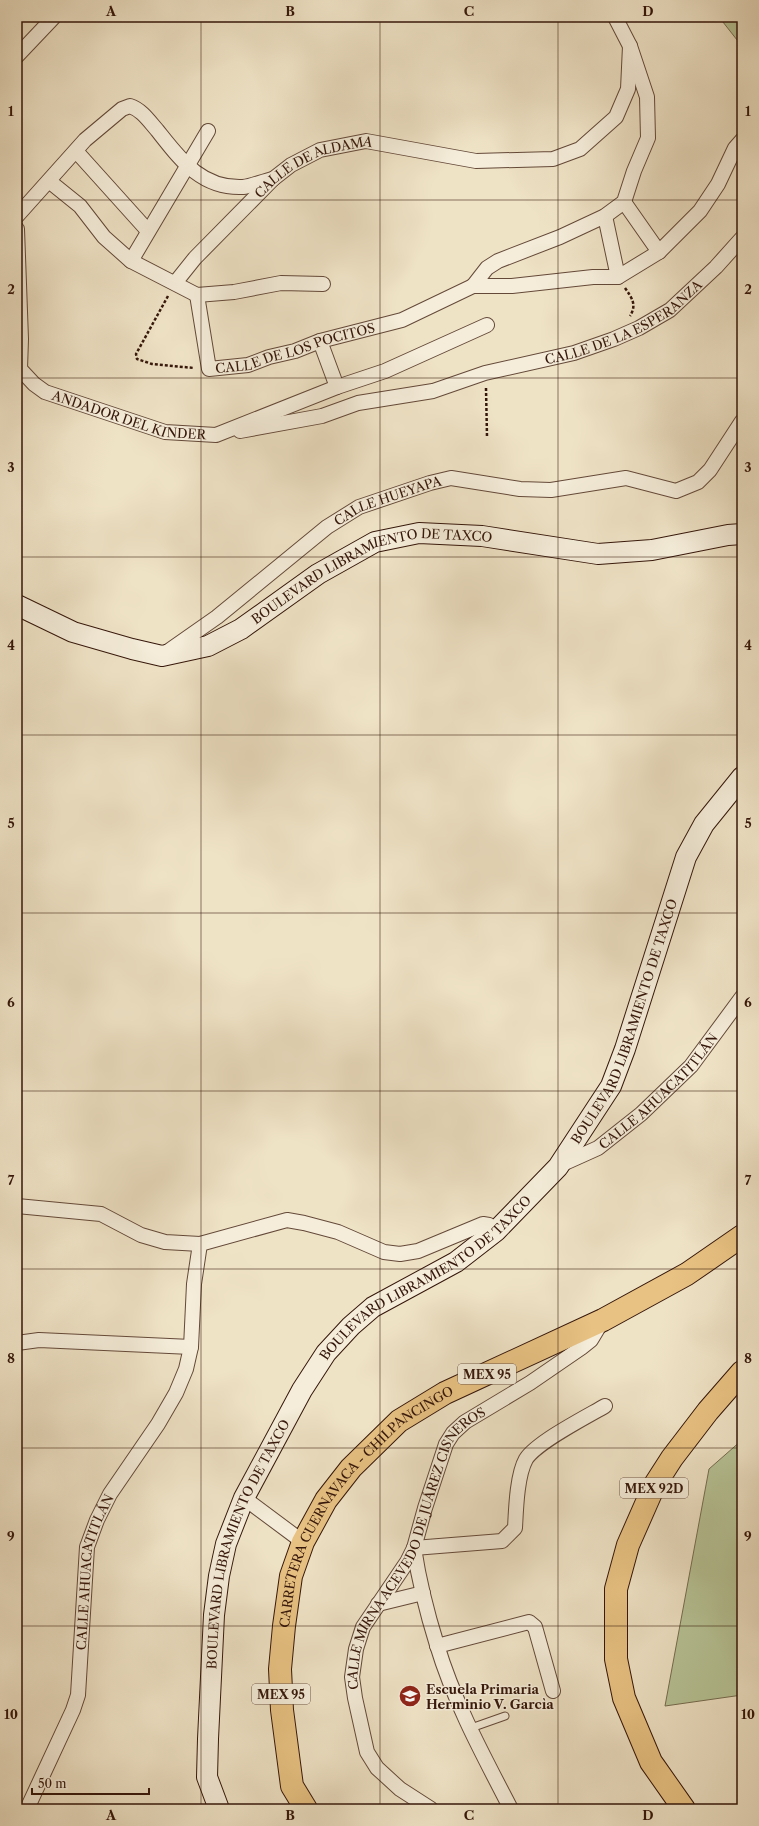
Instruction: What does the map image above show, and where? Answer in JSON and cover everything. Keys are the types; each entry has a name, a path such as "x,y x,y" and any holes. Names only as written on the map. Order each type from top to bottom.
{"main road":[{"name":"BOULEVARD LIBRAMIENTO DE TAXCO","path":"17,605 73,632 162,656 208,646 241,628 318,574 375,542 419,532 482,536 598,554 652,550 728,535 742,534"},
{"name":"BOULEVARD LIBRAMIENTO DE TAXCO","path":"219,1809 208,1777 208,1739 214,1614 219,1576 226,1544 244,1498 302,1390 326,1353 351,1326 373,1307 456,1262 496,1231 558,1167 611,1086 626,1049 686,857 704,824 742,777"},
{"name":"CARRETERA CUERNAVACA - CHILPANCINGO","path":"306,1809 292,1786 282,1710 280,1669 291,1576 302,1542 326,1500 351,1468 399,1421 452,1390 603,1320 687,1274 742,1236"},
{"name":"MEX 92D","path":"684,1809 651,1762 624,1698 616,1659 616,1589 628,1545 654,1486 672,1458 699,1423 742,1372"}],"street":[{"path":"17,56 54,17"},
{"path":"473,286 487,268 498,261 560,237 605,216 624,202 634,171 648,138 647,97 630,46 615,17"},
{"name":"CALLE DE ALDAMA","path":"175,283 194,258 273,179 291,165 320,150 366,141 476,161 553,160 580,149 616,117 628,89 630,46"},
{"path":"17,216 85,140 122,109 130,106 141,112 186,166 206,180 243,187 273,179"},
{"path":"131,261 208,131"},
{"path":"473,286 512,286 593,277 618,277 659,252 700,211 718,184 735,148 742,140"},
{"path":"76,151 148,231"},
{"path":"49,181 80,206 104,237 131,261 197,295 234,292 281,283 323,284"},
{"path":"624,202 659,252"},
{"path":"605,216 618,277"},
{"name":"ANDADOR DEL KINDER","path":"17,229 21,339 19,369 34,384 45,392 165,432 216,435 337,387 385,371 487,325"},
{"name":"CALLE DE LA ESPERANZA","path":"216,435 274,426 322,416 358,403 433,390 485,373 574,353 639,328 670,310 716,267 742,238"},
{"name":"CALLE DE LOS POCITOS","path":"197,295 209,369 248,365 269,357 295,351 320,341 402,320 473,286"},
{"path":"320,341 337,387"},
{"name":"CALLE HUEYAPA","path":"162,656 217,617 327,527 360,507 430,483 451,478 520,489 551,490 626,478 676,491 698,482 710,470 742,421"},
{"name":"CALLE AHUACATITLÁN","path":"558,1167 598,1148 641,1114 691,1066 742,997"},
{"path":"17,1206 101,1214 141,1235 159,1241 200,1244 287,1220 338,1232 384,1252 400,1254 418,1251 483,1224 488,1225 496,1231"},
{"name":"CALLE AHUACATITLÁN","path":"27,1809 73,1710 78,1695 87,1547 97,1520 110,1494 158,1424 176,1393 186,1369 191,1347 194,1284 200,1244"},
{"name":"CALLE MIRNA ACEVEDO DE JUÁREZ CISNEROS","path":"431,1809 400,1788 377,1768 367,1752 352,1677 356,1649 360,1635 378,1604 398,1578 414,1548 438,1467 446,1444 453,1433 465,1422 530,1383 581,1348 591,1340 603,1320"},
{"path":"17,1343 39,1340 191,1347"},
{"path":"511,1809 455,1695 437,1646 423,1594 414,1548 502,1541 515,1528 519,1484 526,1460 532,1452 555,1435 605,1406"},
{"path":"244,1498 302,1542"},
{"path":"378,1604 423,1594"},
{"path":"437,1646 529,1622 534,1627 553,1691"}],"lane":[{"path":"471,1728 505,1716"}],"path":[{"path":"618,277 633,300 634,310"},
{"path":"175,283 136,354 138,359 152,364 209,369"},
{"path":"485,373 487,437"}],"green space":[{"path":"719,17 742,17 741,45"},
{"path":"742,1440 742,1695 665,1706 709,1469"}],"place":[{"name":"Escuela Primaria Herminio V. Garcìa","path":"410,1696"}]}
